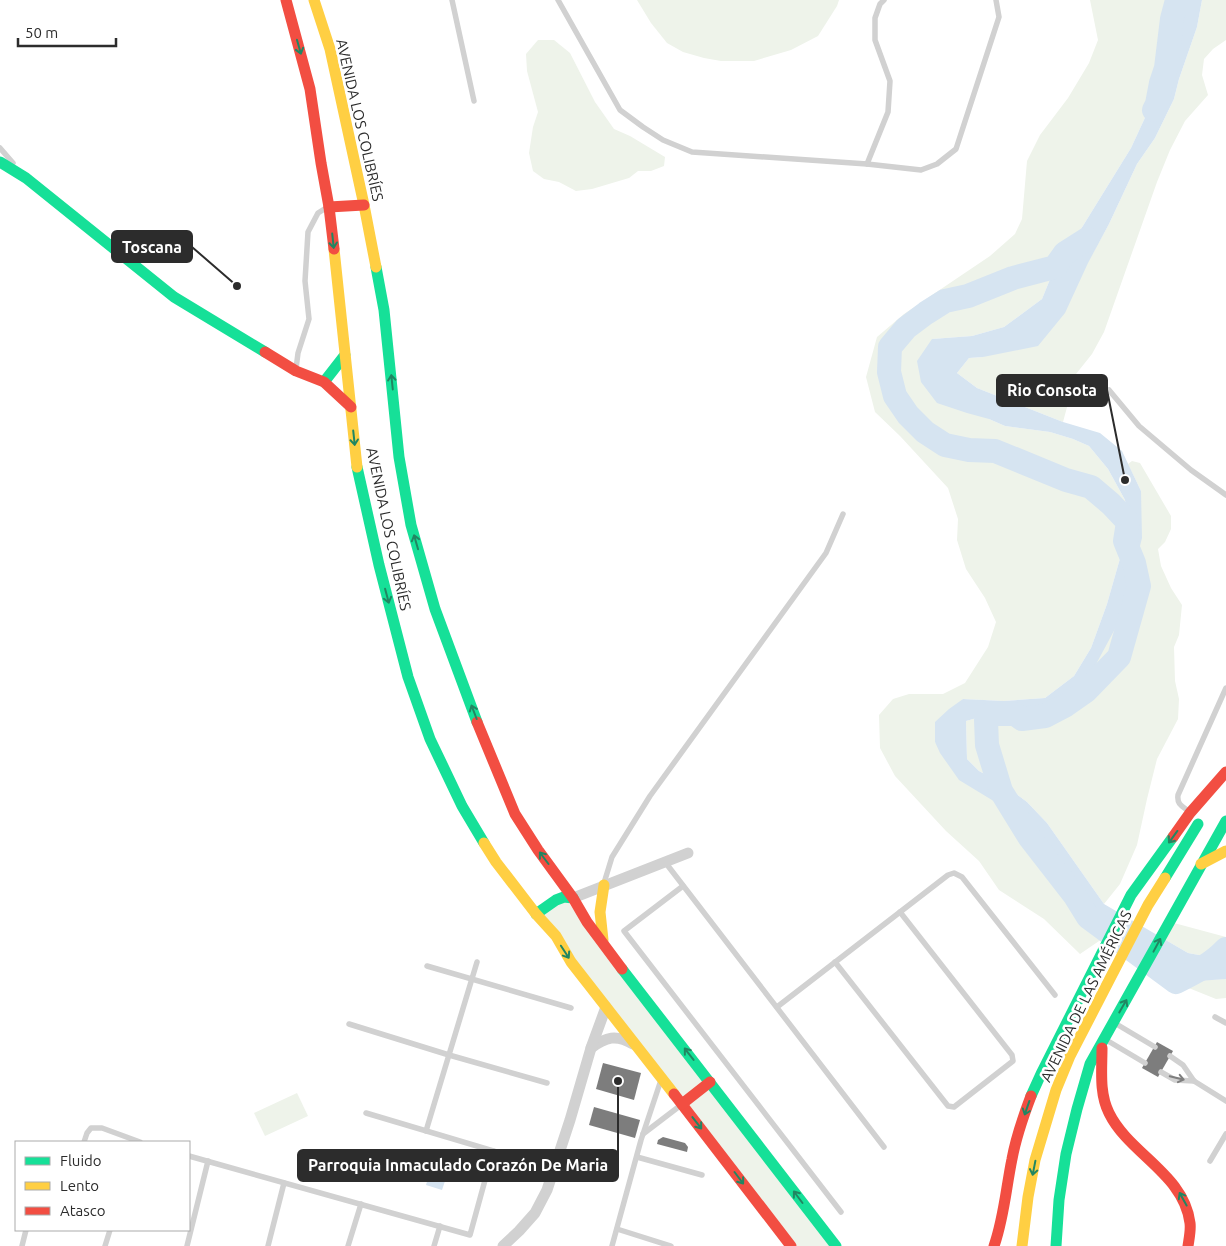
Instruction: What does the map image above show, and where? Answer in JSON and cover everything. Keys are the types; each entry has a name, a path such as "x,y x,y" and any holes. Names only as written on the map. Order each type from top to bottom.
{"main road":[{"name":"AVENIDA LOS COLIBRÍES","path":"286,0 310,89 329,207 357,464 379,565 408,677 430,739 462,806 496,862 536,914 556,936 572,962 606,1007 791,1246"},
{"name":"AVENIDA LOS COLIBRÍES","path":"314,0 330,49 364,205 384,310 399,458 411,525 435,609 485,742 515,814 604,945 836,1246"},
{"path":"0,162 26,178 174,297 296,371 324,382 351,407"},
{"path":"329,207 364,205"},
{"path":"324,382 345,355"},
{"path":"994,1246 1004,1214 1007,1185 1020,1128 1041,1074 1131,895 1190,813 1226,772"},
{"name":"AVENIDA DE LAS AMÉRICAS","path":"1022,1246 1035,1160 1056,1090 1070,1056 1148,905 1226,779"},
{"path":"1056,1246 1059,1203 1070,1132 1090,1064 1226,821"},
{"path":"1201,864 1226,851"},
{"path":"604,885 600,905 600,925 604,945"},
{"path":"536,914 556,900 564,897 573,898"},
{"path":"1103,1041 1101,1084 1105,1104 1114,1122 1122,1132 1145,1158 1169,1179 1178,1190 1190,1213 1191,1226 1188,1246"},
{"path":"682,1104 710,1082"}],"street":[{"path":"573,898 688,854"},
{"path":"503,1246 535,1213 547,1190 573,1112 591,1048 606,1007"},
{"path":"591,1048 601,1040 613,1037 626,1040 636,1046"}],"lane":[{"path":"452,0 474,101"},
{"path":"558,0 620,110 663,140 692,152 868,164 921,170 936,164 956,149 999,17 996,0"},
{"path":"868,164 888,112 890,82 875,40 875,18 880,4 884,0"},
{"path":"0,148 26,178"},
{"path":"296,371 298,353 309,319 305,281 308,232 318,213 329,207"},
{"path":"1109,390 1139,426 1191,470 1226,495"},
{"path":"604,885 612,857 650,796 826,553 843,514"},
{"path":"1190,813 1179,804 1177,800 1178,795 1226,688"},
{"path":"665,862 884,1147"},
{"path":"777,1007 948,875 954,873 962,877 1055,995"},
{"path":"683,886 624,931 841,1212"},
{"path":"835,962 948,1106 954,1107 1014,1060 1012,1054 900,912"},
{"path":"426,1131 477,962"},
{"path":"428,966 572,1008"},
{"path":"1215,1017 1226,1023"},
{"path":"1113,1022 1154,1047"},
{"path":"349,1024 547,1083"},
{"path":"1103,1041 1145,1063"},
{"path":"1170,1056 1183,1065 1194,1081 1226,1101"},
{"path":"1161,1072 1175,1080 1194,1081"},
{"path":"612,1246 641,1140 662,1078"},
{"path":"643,1134 682,1104"},
{"path":"366,1113 554,1169"},
{"path":"84,1141 87,1132 91,1128 102,1128 134,1141"},
{"path":"1210,1161 1226,1134"},
{"path":"190,1156 470,1234 493,1151"},
{"path":"637,1157 702,1175"},
{"path":"187,1246 208,1161"},
{"path":"268,1246 284,1182"},
{"path":"348,1246 361,1204"},
{"path":"434,1246 440,1226"},
{"path":"617,1229 671,1246"},
{"path":"22,1246 26,1231"},
{"path":"105,1246 110,1231"}],"shaded area":[{"path":"637,0 839,0 818,36 791,50 754,61 721,61 683,52 667,43 651,23"},
{"path":"1090,0 1167,0 1166,68 1131,148 1055,267 1042,299 1004,327 972,336 932,339 989,419 1005,426 1050,432 1089,446 1108,469 1125,500 1128,522 1125,541 1107,604 1091,648 1074,676 1045,698 1004,701 963,699 935,742 1030,827 1077,885 1104,926 1102,939 1080,954 1044,919 999,890 979,861 946,831 895,776 880,748 879,715 893,699 909,694 943,694 965,683 988,647 996,622 985,598 966,569 957,540 958,519 948,488 875,412 866,377 877,337 904,314 990,256 1015,234 1022,219 1027,161 1040,135 1068,98 1089,63 1098,40"},
{"path":"1202,0 1226,0 1226,40 1213,49 1204,59 1202,75 1208,95 1185,121 1170,150 1104,332 1092,354 1076,374 1063,422 977,388 957,373 969,358 983,357 1088,262 1109,224 1137,164 1155,138 1174,99 1197,27"},
{"path":"538,40 554,40 570,53 595,102 614,129 630,136 665,157 664,166 651,171 638,171 629,178 592,189 576,191 559,182 544,179 533,171 529,153 533,127 538,112 527,71 526,54"},
{"path":"1132,461 1140,463 1171,516 1171,529 1165,542 1158,549 1161,566 1171,588 1182,605 1179,635 1174,647 1175,681 1179,699 1178,719 1157,759 1137,845 1120,884 1104,904 1047,823 1027,802 1003,784 979,771 967,759 966,721 991,714 1022,719 1087,681 1141,491 1128,464"},
{"path":"564,897 836,1246 791,1246 536,914"},
{"path":"1174,923 1226,937 1226,960 1188,953 1164,939"},
{"path":"1151,957 1172,969 1198,980 1226,979 1226,998 1216,999 1144,970"},
{"path":"297,1093 308,1116 265,1136 254,1113"}],"water":[{"path":"1167,0 1202,0 1197,27 1174,99 1155,138 1137,164 1065,313 1038,346 969,358 957,373 977,388 1063,422 1100,433 1122,451 1141,491 1142,538 1123,614 1087,681 1066,705 1045,716 1022,719 991,714 966,721 967,759 979,771 1003,784 1027,802 1047,823 1104,904 1188,953 1226,960 1226,979 1198,981 1172,969 1108,930 1077,885 1030,827 1015,814 959,780 940,753 935,742 935,722 963,699 1004,701 1045,698 1074,676 1091,648 1107,604 1125,541 1128,522 1125,500 1108,469 1089,446 1050,432 1005,426 989,419 937,403 921,382 917,361 932,339 972,336 1004,327 1042,299 1055,267 1131,148 1161,83 1166,68"},
{"path":"434,1158 451,1163 442,1190 426,1185"}],"building":[{"path":"1157,1042 1173,1051 1158,1077 1142,1068"},
{"path":"603,1063 641,1073 634,1100 596,1089"},
{"path":"594,1107 640,1120 635,1138 589,1125"},
{"path":"663,1137 685,1143 688,1147 687,1152 657,1144 658,1140"}],"waterway":[{"path":"1154,110 1166,68 1172,19 1177,0"},
{"path":"1087,239 1065,253 1055,267 1013,278 968,296 945,301 926,313 906,328 890,347 889,372 895,396 908,415 925,432 945,445 969,450 995,451 1066,480 1091,487 1128,522 1125,541 1134,563 1139,586 1119,657 1086,691 1066,705 1045,716 1022,719 1015,714 991,714 986,720 987,745 1001,791 1030,838 1075,896 1088,917 1176,982 1209,964 1226,949"}],"traffic: fast":[{"path":"0,162 26,178 174,297 265,352"},
{"path":"376,267 384,310 399,457 411,525 435,609 477,722"},
{"path":"324,382 345,355"},
{"path":"357,467 379,565 408,677 430,739 462,806 484,843"},
{"path":"1056,1246 1059,1200 1066,1154 1090,1064 1226,821"},
{"path":"1165,878 1198,824"},
{"path":"1031,1096 1131,895 1173,837"},
{"path":"536,914 556,900 564,897 573,898"},
{"path":"622,969 836,1246"}],"traffic: slow":[{"path":"314,0 330,49 376,267"},
{"path":"334,249 357,467"},
{"path":"484,843 496,862 536,914 556,936 571,962 674,1094"},
{"path":"1201,864 1226,851"},
{"path":"1022,1246 1035,1160 1056,1090 1070,1056 1148,905 1165,878"},
{"path":"603,940 600,912 604,885"}],"traffic: jam":[{"path":"286,0 310,89 334,249"},
{"path":"329,207 364,205"},
{"path":"265,352 296,371 324,382 351,407"},
{"path":"477,722 515,814 538,850 573,898 587,922 622,969"},
{"path":"1173,837 1190,813 1226,772"},
{"path":"1102,1048 1102,1089 1109,1113 1129,1141 1167,1177 1178,1191 1186,1206 1190,1223 1188,1246"},
{"path":"682,1104 710,1082"},
{"path":"674,1094 791,1246"},
{"path":"994,1246 1003,1214 1016,1143 1031,1096"}],"place":[{"name":"Toscana","path":"237,286"},
{"name":"Rio Consota","path":"1125,480"},
{"name":"Parroquia Inmaculado Corazón De Maria","path":"618,1081"}]}
